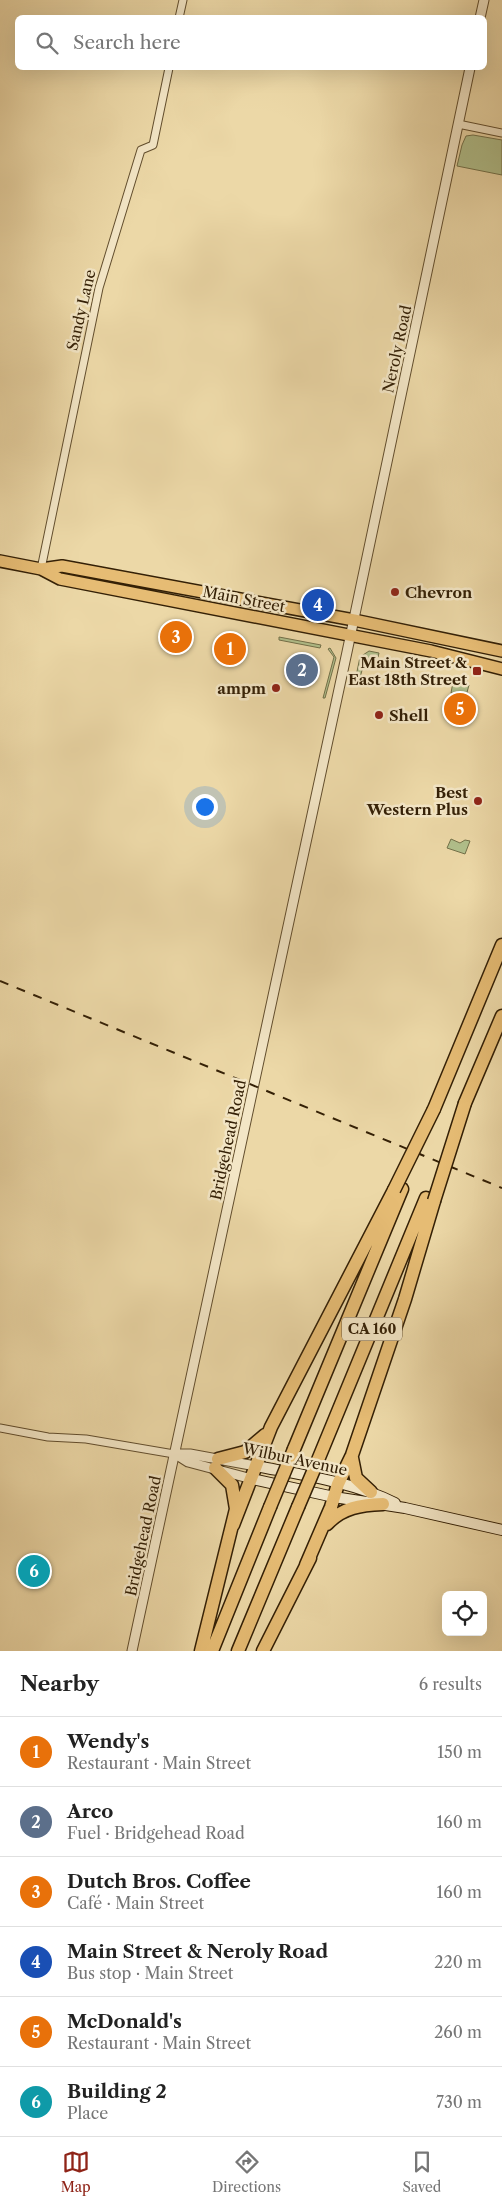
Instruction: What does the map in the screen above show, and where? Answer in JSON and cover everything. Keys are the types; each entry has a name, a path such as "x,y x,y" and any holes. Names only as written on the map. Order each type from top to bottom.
{"highway":[{"path":"233,1525 272,1427 398,1190 502,945"},
{"name":"CA 160","path":"238,1651 430,1199 465,1103 502,1016"},
{"name":"CA 160","path":"212,1651 398,1190"},
{"path":"306,1565 338,1484 352,1455 402,1307 430,1199"},
{"path":"201,1651 236,1509 235,1493 217,1463 252,1448 272,1427"},
{"path":"352,1455 356,1478 371,1492"},
{"path":"263,1651 326,1525 339,1513 356,1506 383,1504"}],"main road":[{"name":"Main Street","path":"0,561 40,569 60,579 351,635 502,669"},
{"name":"Main Street","path":"40,569 62,566 354,620 502,651"},
{"name":"Wilbur Avenue","path":"256,1466 371,1492 405,1508"},
{"name":"Wilbur Avenue","path":"252,1479 334,1497 405,1508 502,1530"}],"street":[{"path":"180,15 182,0"},
{"path":"481,15 484,0"},
{"name":"Sandy Lane","path":"40,569 98,288 141,150 152,145 168,70"},
{"name":"Neroly Road","path":"351,635 470,70"},
{"path":"458,124 502,133"},
{"name":"Bridgehead Road","path":"132,1651 351,635"},
{"name":"Wilbur Avenue","path":"0,1428 48,1437 86,1439 217,1463 256,1466"},
{"name":"Wilbur Avenue","path":"217,1463 252,1479"}],"green space":[{"path":"473,135 502,140 502,175 457,166 466,136"},
{"path":"279,637 321,645 320,648 279,640"},
{"path":"330,648 336,658 325,698 323,698 334,657 328,649"},
{"path":"369,651 379,653 378,657 364,663 358,685 354,686 360,657"},
{"path":"453,682 469,685 466,696 451,693"},
{"path":"451,839 460,843 465,840 470,841 465,854 447,848"}],"railway":[{"path":"0,981 502,1188"}],"place":[{"name":"Chevron","path":"395,592"},
{"name":"Main Street & Neroly Road","path":"318,605"},
{"name":"Dutch Bros. Coffee","path":"176,637"},
{"name":"Wendy's","path":"230,649"},
{"name":"Arco","path":"302,670"},
{"name":"Main Street & East 18th Street","path":"477,671"},
{"name":"ampm","path":"276,688"},
{"name":"McDonald's","path":"460,709"},
{"name":"Shell","path":"379,715"},
{"name":"Best Western Plus","path":"478,801"},
{"name":"Building 2","path":"34,1571"}]}
